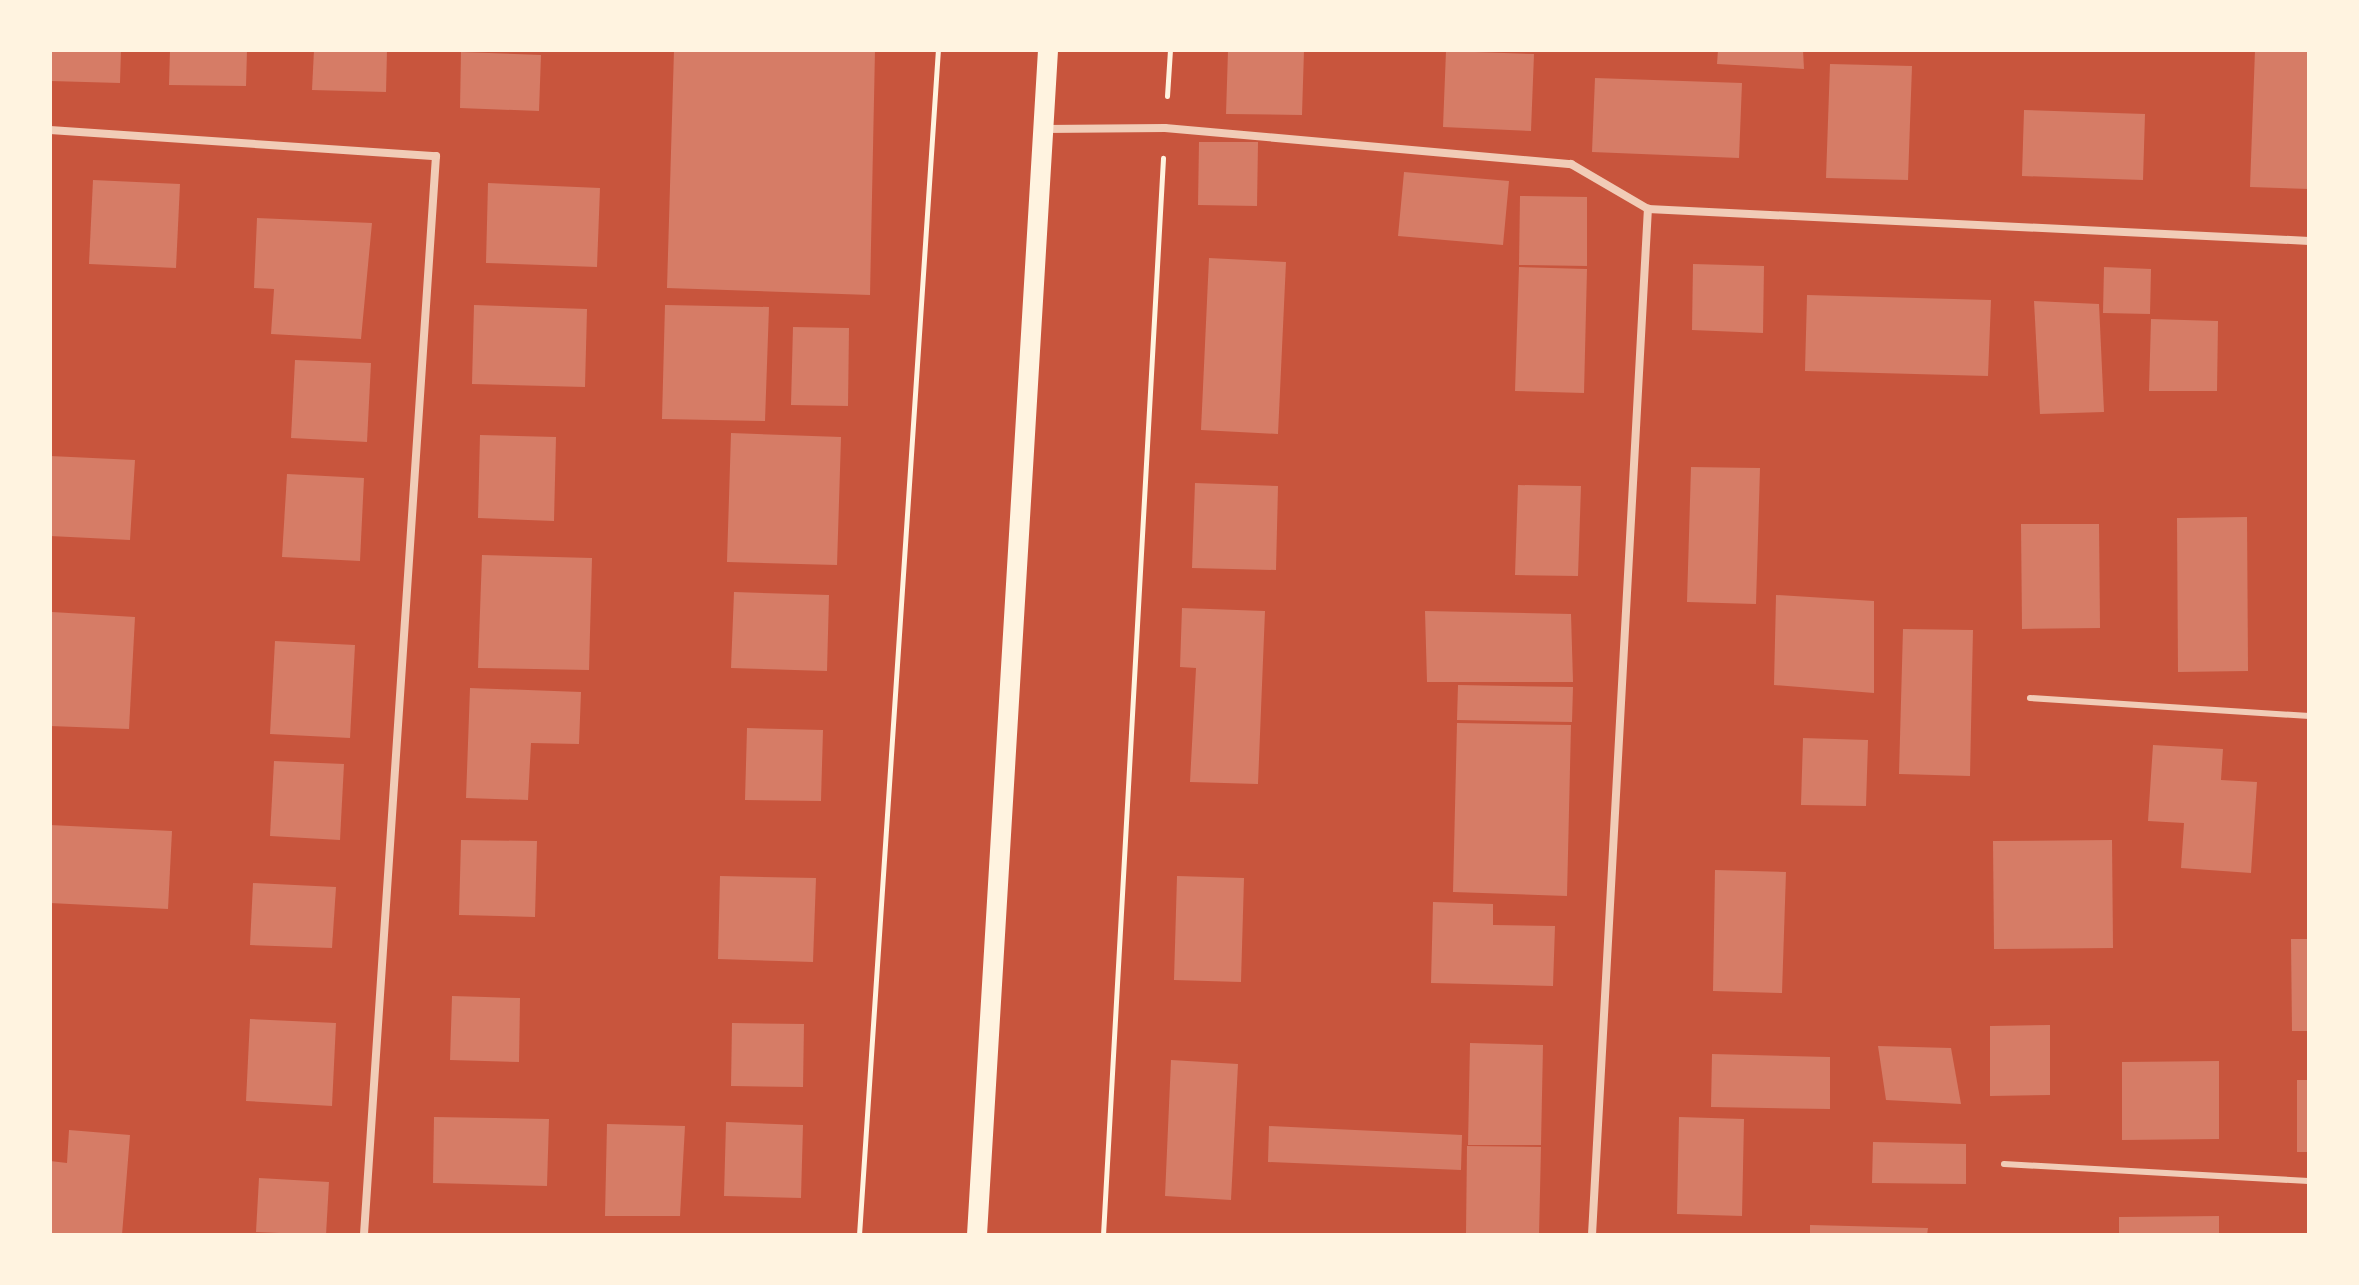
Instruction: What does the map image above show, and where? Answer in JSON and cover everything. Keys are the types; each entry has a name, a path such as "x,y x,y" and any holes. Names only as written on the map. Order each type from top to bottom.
{"main road":[{"path":"977,1235 1048,50"}],"street":[{"path":"1044,129 1165,128 1571,164 1648,209 2309,241"},
{"path":"50,130 436,156 364,1235"},
{"path":"1592,1235 1648,209"}],"lane":[{"path":"2030,698 2309,716"},
{"path":"2004,1164 2309,1181"}],"path":[{"path":"859,1235 938,50"},
{"path":"1103,1235 1170,50"}],"building":[{"path":"50,50 121,50 120,83 50,81"},
{"path":"170,50 247,50 246,86 169,85"},
{"path":"314,50 387,50 386,92 312,90"},
{"path":"674,50 875,50 870,295 667,288"},
{"path":"1228,50 1304,50 1302,115 1226,114"},
{"path":"1718,50 1803,50 1804,69 1717,64"},
{"path":"2255,50 2309,50 2309,189 2250,187"},
{"path":"1446,51 1534,54 1531,131 1443,127"},
{"path":"461,52 541,55 539,111 460,108"},
{"path":"1830,64 1912,66 1908,180 1826,178"},
{"path":"1595,78 1742,83 1739,158 1592,152"},
{"path":"2024,110 2145,114 2143,180 2022,176"},
{"path":"1199,142 1258,142 1257,206 1198,205"},
{"path":"1404,172 1509,181 1503,245 1398,236"},
{"path":"93,180 180,184 176,268 89,264"},
{"path":"488,183 600,188 597,267 486,263"},
{"path":"1520,196 1587,197 1587,266 1519,265"},
{"path":"257,218 372,223 361,339 271,334 274,289 254,288"},
{"path":"1209,258 1286,262 1278,434 1201,430"},
{"path":"1693,264 1764,266 1763,333 1692,330"},
{"path":"1519,267 1587,269 1584,393 1515,391"},
{"path":"2104,267 2151,269 2150,314 2103,313"},
{"path":"1807,295 1991,300 1988,376 1805,371"},
{"path":"2034,301 2099,304 2104,412 2040,414"},
{"path":"474,305 587,309 585,387 472,384"},
{"path":"665,305 769,307 765,421 662,419"},
{"path":"2151,319 2218,321 2217,391 2149,391"},
{"path":"793,327 849,328 848,406 791,405"},
{"path":"295,360 371,363 367,442 291,438"},
{"path":"731,433 841,437 837,565 727,562"},
{"path":"480,435 556,437 554,521 478,518"},
{"path":"50,456 135,460 130,540 50,536"},
{"path":"1691,467 1760,468 1756,604 1687,602"},
{"path":"287,474 364,478 360,561 282,557"},
{"path":"1195,483 1278,486 1276,570 1192,568"},
{"path":"1518,485 1581,486 1578,576 1515,575"},
{"path":"2247,517 2248,671 2178,672 2177,518"},
{"path":"2021,524 2099,524 2100,628 2022,629"},
{"path":"482,555 592,558 589,670 478,668"},
{"path":"734,592 829,595 827,671 731,668"},
{"path":"1776,595 1874,601 1874,693 1774,685"},
{"path":"1182,608 1265,611 1258,784 1190,782 1196,668 1180,667"},
{"path":"1425,611 1571,614 1573,682 1427,682"},
{"path":"52,612 135,617 129,729 50,726"},
{"path":"1903,629 1973,630 1970,776 1899,774"},
{"path":"275,641 355,645 350,738 270,734"},
{"path":"1458,685 1573,687 1572,722 1457,720"},
{"path":"470,688 581,692 579,744 531,743 528,800 466,798"},
{"path":"1457,723 1571,725 1567,896 1453,892"},
{"path":"747,728 823,730 821,801 745,800"},
{"path":"1803,738 1868,740 1866,806 1801,805"},
{"path":"2153,745 2223,749 2221,780 2257,782 2251,873 2181,868 2184,823 2148,821"},
{"path":"274,761 344,764 340,840 270,836"},
{"path":"50,825 172,831 168,909 50,903"},
{"path":"461,840 537,841 535,917 459,915"},
{"path":"2112,840 2113,948 1994,949 1993,841"},
{"path":"1715,870 1786,872 1782,993 1713,991"},
{"path":"720,876 816,878 813,962 718,959"},
{"path":"1177,876 1244,878 1241,982 1174,980"},
{"path":"253,883 336,887 332,948 250,945"},
{"path":"1433,902 1493,904 1493,925 1555,926 1553,986 1431,983"},
{"path":"2291,939 2309,939 2309,1031 2292,1031"},
{"path":"452,996 520,998 519,1062 450,1060"},
{"path":"250,1019 336,1023 332,1106 246,1101"},
{"path":"732,1023 804,1024 803,1087 731,1086"},
{"path":"2050,1025 2050,1095 1990,1096 1990,1026"},
{"path":"1470,1043 1543,1045 1541,1145 1468,1145"},
{"path":"1878,1046 1951,1048 1961,1104 1886,1100"},
{"path":"1712,1054 1830,1057 1830,1109 1711,1107"},
{"path":"1171,1060 1238,1064 1231,1200 1165,1196"},
{"path":"2219,1061 2219,1139 2122,1140 2122,1062"},
{"path":"2297,1080 2309,1080 2309,1152 2297,1152"},
{"path":"434,1117 549,1119 547,1186 433,1183"},
{"path":"1679,1117 1744,1119 1742,1216 1677,1214"},
{"path":"726,1122 803,1125 801,1198 724,1196"},
{"path":"607,1124 685,1126 680,1216 605,1216"},
{"path":"1269,1126 1462,1135 1461,1170 1268,1162"},
{"path":"69,1130 130,1135 122,1235 50,1235 50,1161 67,1163"},
{"path":"1873,1142 1966,1144 1966,1184 1872,1183"},
{"path":"1467,1146 1541,1147 1539,1235 1466,1234"},
{"path":"259,1178 329,1182 326,1235 256,1232"},
{"path":"2219,1216 2219,1235 2119,1235 2119,1217"},
{"path":"1810,1225 1928,1228 1927,1235 1810,1235"}]}
